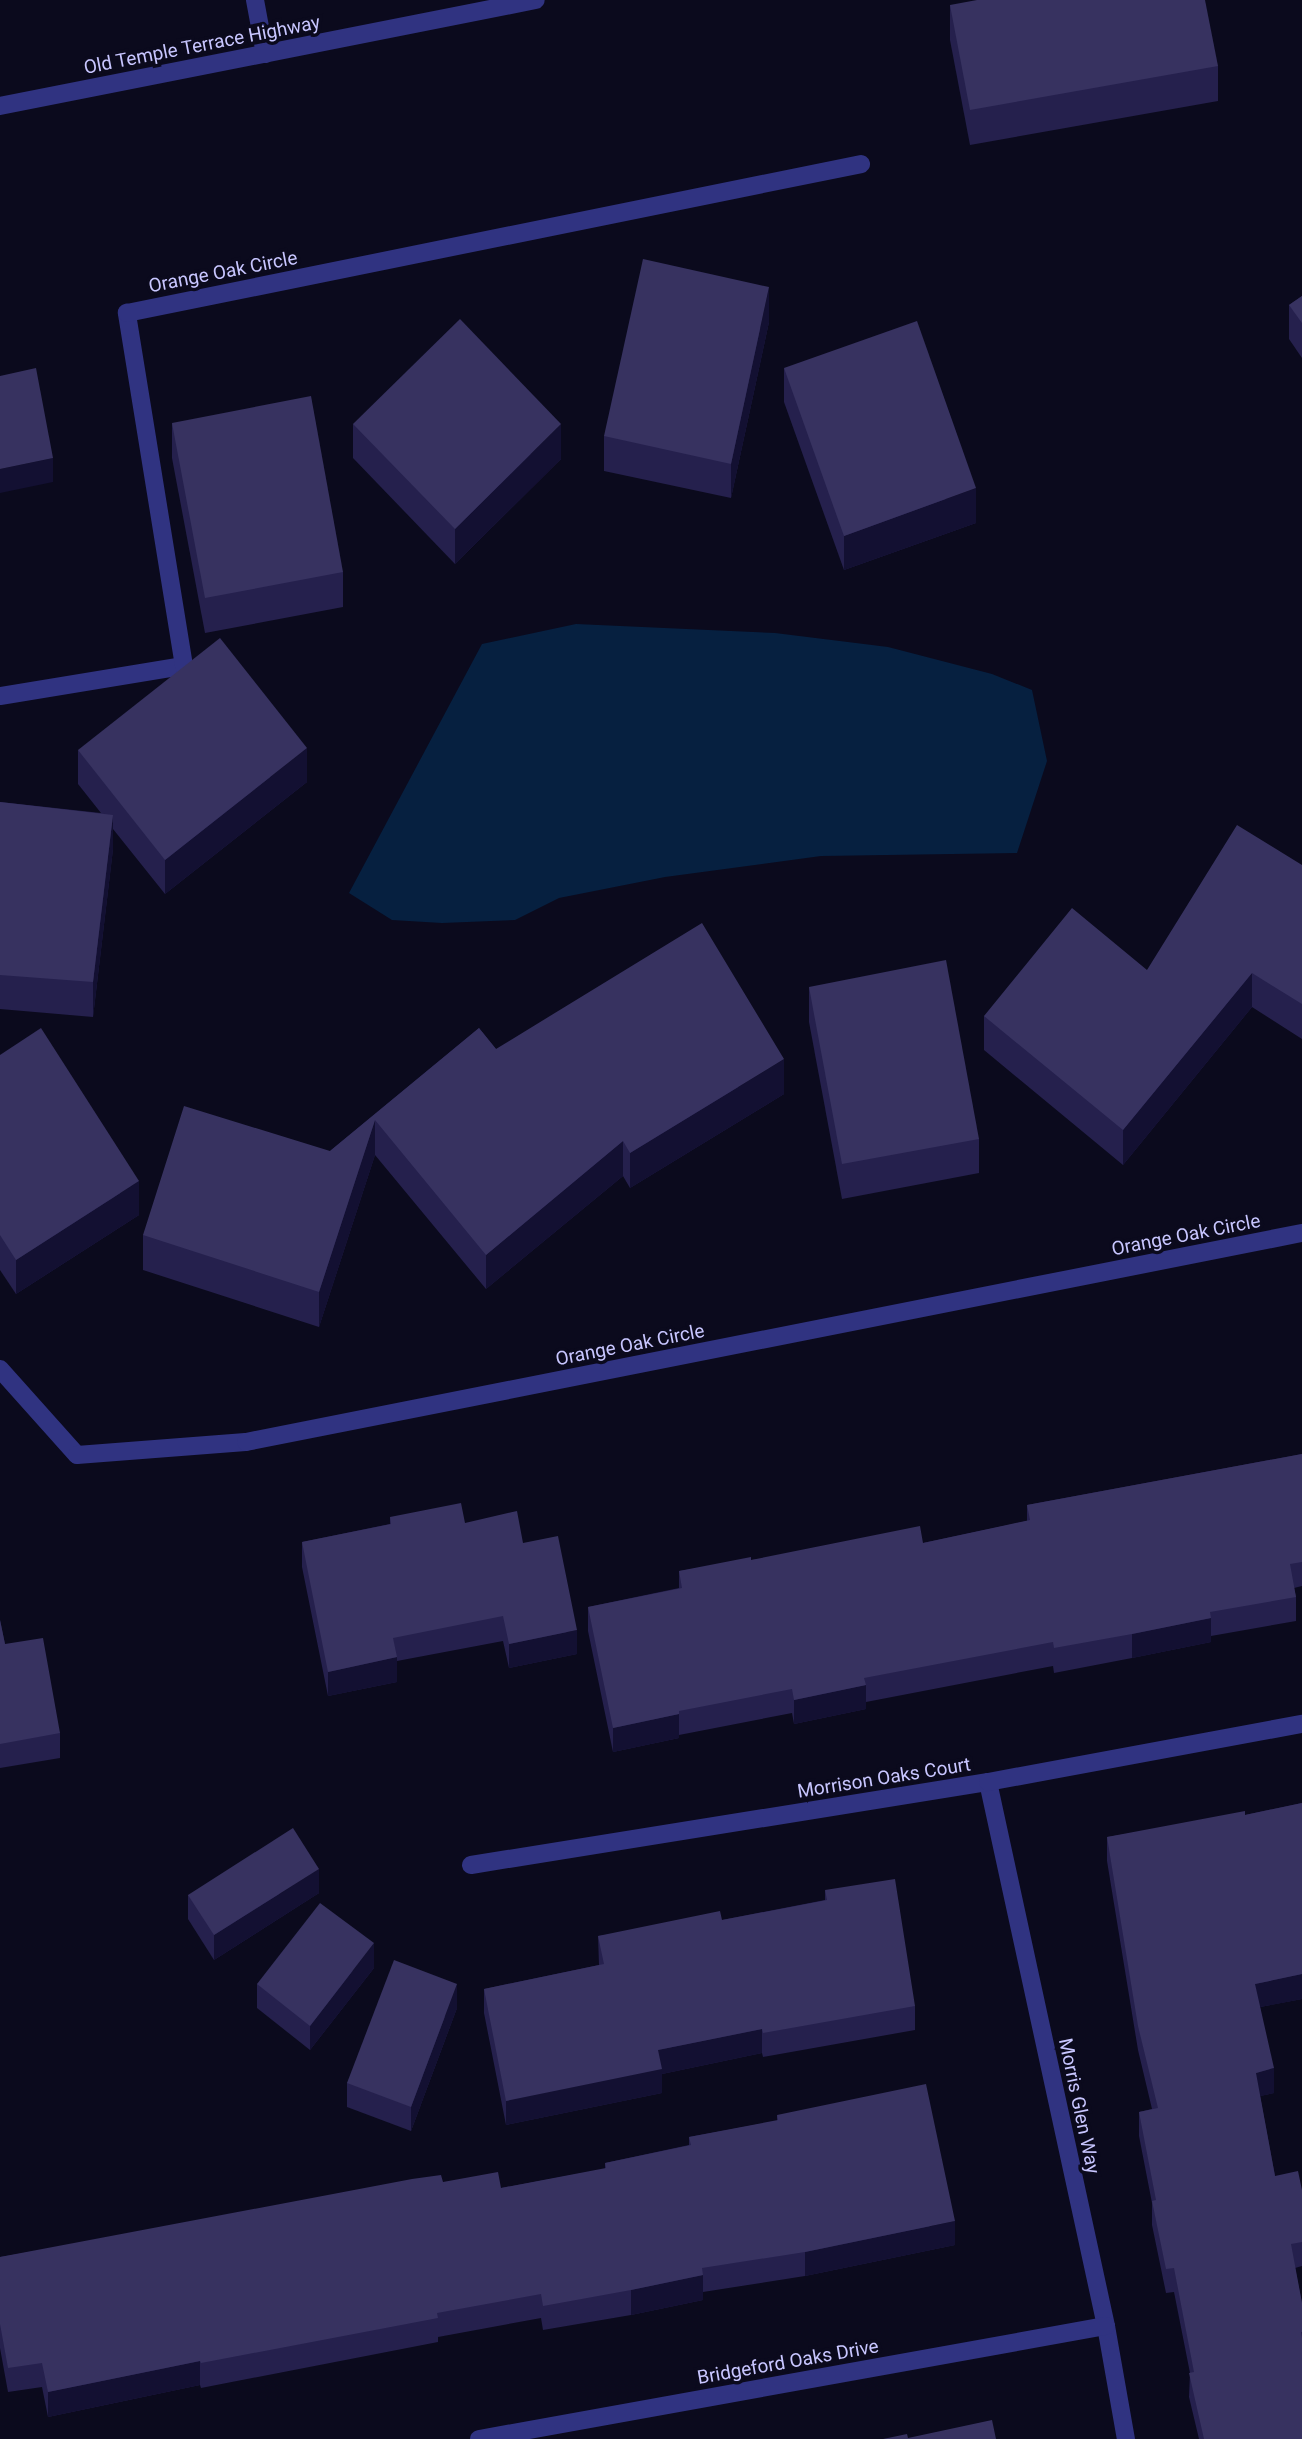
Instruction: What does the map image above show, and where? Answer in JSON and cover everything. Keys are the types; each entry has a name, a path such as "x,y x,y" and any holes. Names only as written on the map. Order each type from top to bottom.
{"street":[{"path":"255,0 265,54"},
{"name":"Old Temple Terrace Highway","path":"0,106 530,1"},
{"name":"Orange Oak Circle","path":"0,696 184,666 127,313 861,164"},
{"name":"Orange Oak Circle","path":"0,1368 76,1455 246,1442 1302,1233"},
{"name":"Morrison Oaks Court","path":"471,1865 988,1782 1302,1724"},
{"name":"Morris Glen Way","path":"988,1782 1105,2326 1126,2439"},
{"name":"Bridgeford Oaks Drive","path":"479,2439 1105,2326"}],"water":[{"path":"576,624 775,633 888,647 992,674 1032,690 1047,761 1017,853 821,856 665,877 559,898 515,920 442,923 392,920 349,893 482,644"}],"building":[{"path":"977,0 1205,0 1218,66 970,110 950,5"},
{"path":"643,259 769,287 731,464 604,436"},
{"path":"1302,296 1302,323 1289,305"},
{"path":"460,319 561,424 455,529 353,424"},
{"path":"917,321 976,488 844,536 784,368"},
{"path":"36,368 53,458 0,469 0,376"},
{"path":"311,396 343,572 205,598 172,423"},
{"path":"220,638 307,748 165,860 78,750"},
{"path":"0,802 113,815 93,982 0,975"},
{"path":"1237,825 1302,865 1302,1004 1252,973 1123,1130 984,1016 1072,908 1147,970"},
{"path":"702,923 784,1059 630,1153 623,1141 486,1255 375,1120 319,1292 143,1235 184,1106 330,1151 479,1028 496,1049"},
{"path":"946,960 979,1139 842,1164 809,987"},
{"path":"41,1028 139,1181 16,1260 0,1235 0,1055"},
{"path":"1302,1454 1302,1562 1290,1564 1296,1597 1210,1612 1211,1618 1132,1634 1054,1648 1053,1642 864,1678 866,1685 794,1700 792,1689 679,1711 679,1714 613,1728 588,1607 682,1588 679,1571 751,1557 751,1560 920,1526 923,1543 1030,1520 1027,1505"},
{"path":"461,1503 465,1523 517,1511 523,1543 558,1536 577,1630 509,1644 503,1616 393,1638 397,1657 328,1672 302,1542 391,1524 390,1517"},
{"path":"0,1620 5,1644 43,1638 60,1733 0,1744"},
{"path":"1302,1803 1302,1974 1255,1984 1274,2068 1256,2073 1275,2176 1298,2171 1302,2190 1302,2242 1291,2244 1302,2303 1302,2439 1204,2439 1189,2373 1194,2372 1174,2268 1166,2269 1152,2201 1156,2200 1139,2112 1158,2108 1138,2026 1107,1837"},
{"path":"293,1828 319,1869 214,1935 188,1895"},
{"path":"895,1879 915,2006 763,2033 762,2029 658,2050 662,2069 506,2101 484,1989 604,1964 598,1936 720,1911 722,1920 827,1900 825,1890"},
{"path":"320,1903 374,1943 310,2026 257,1984"},
{"path":"394,1960 457,1984 411,2107 347,2083"},
{"path":"926,2084 955,2221 805,2252 702,2268 703,2275 631,2290 543,2306 541,2294 437,2313 438,2318 201,2363 200,2361 48,2392 42,2363 8,2368 0,2324 0,2257 441,2175 443,2182 498,2172 501,2188 606,2168 605,2163 691,2145 689,2137 778,2120 777,2115"},
{"path":"992,2420 996,2439 883,2439 907,2434 908,2438"}]}
